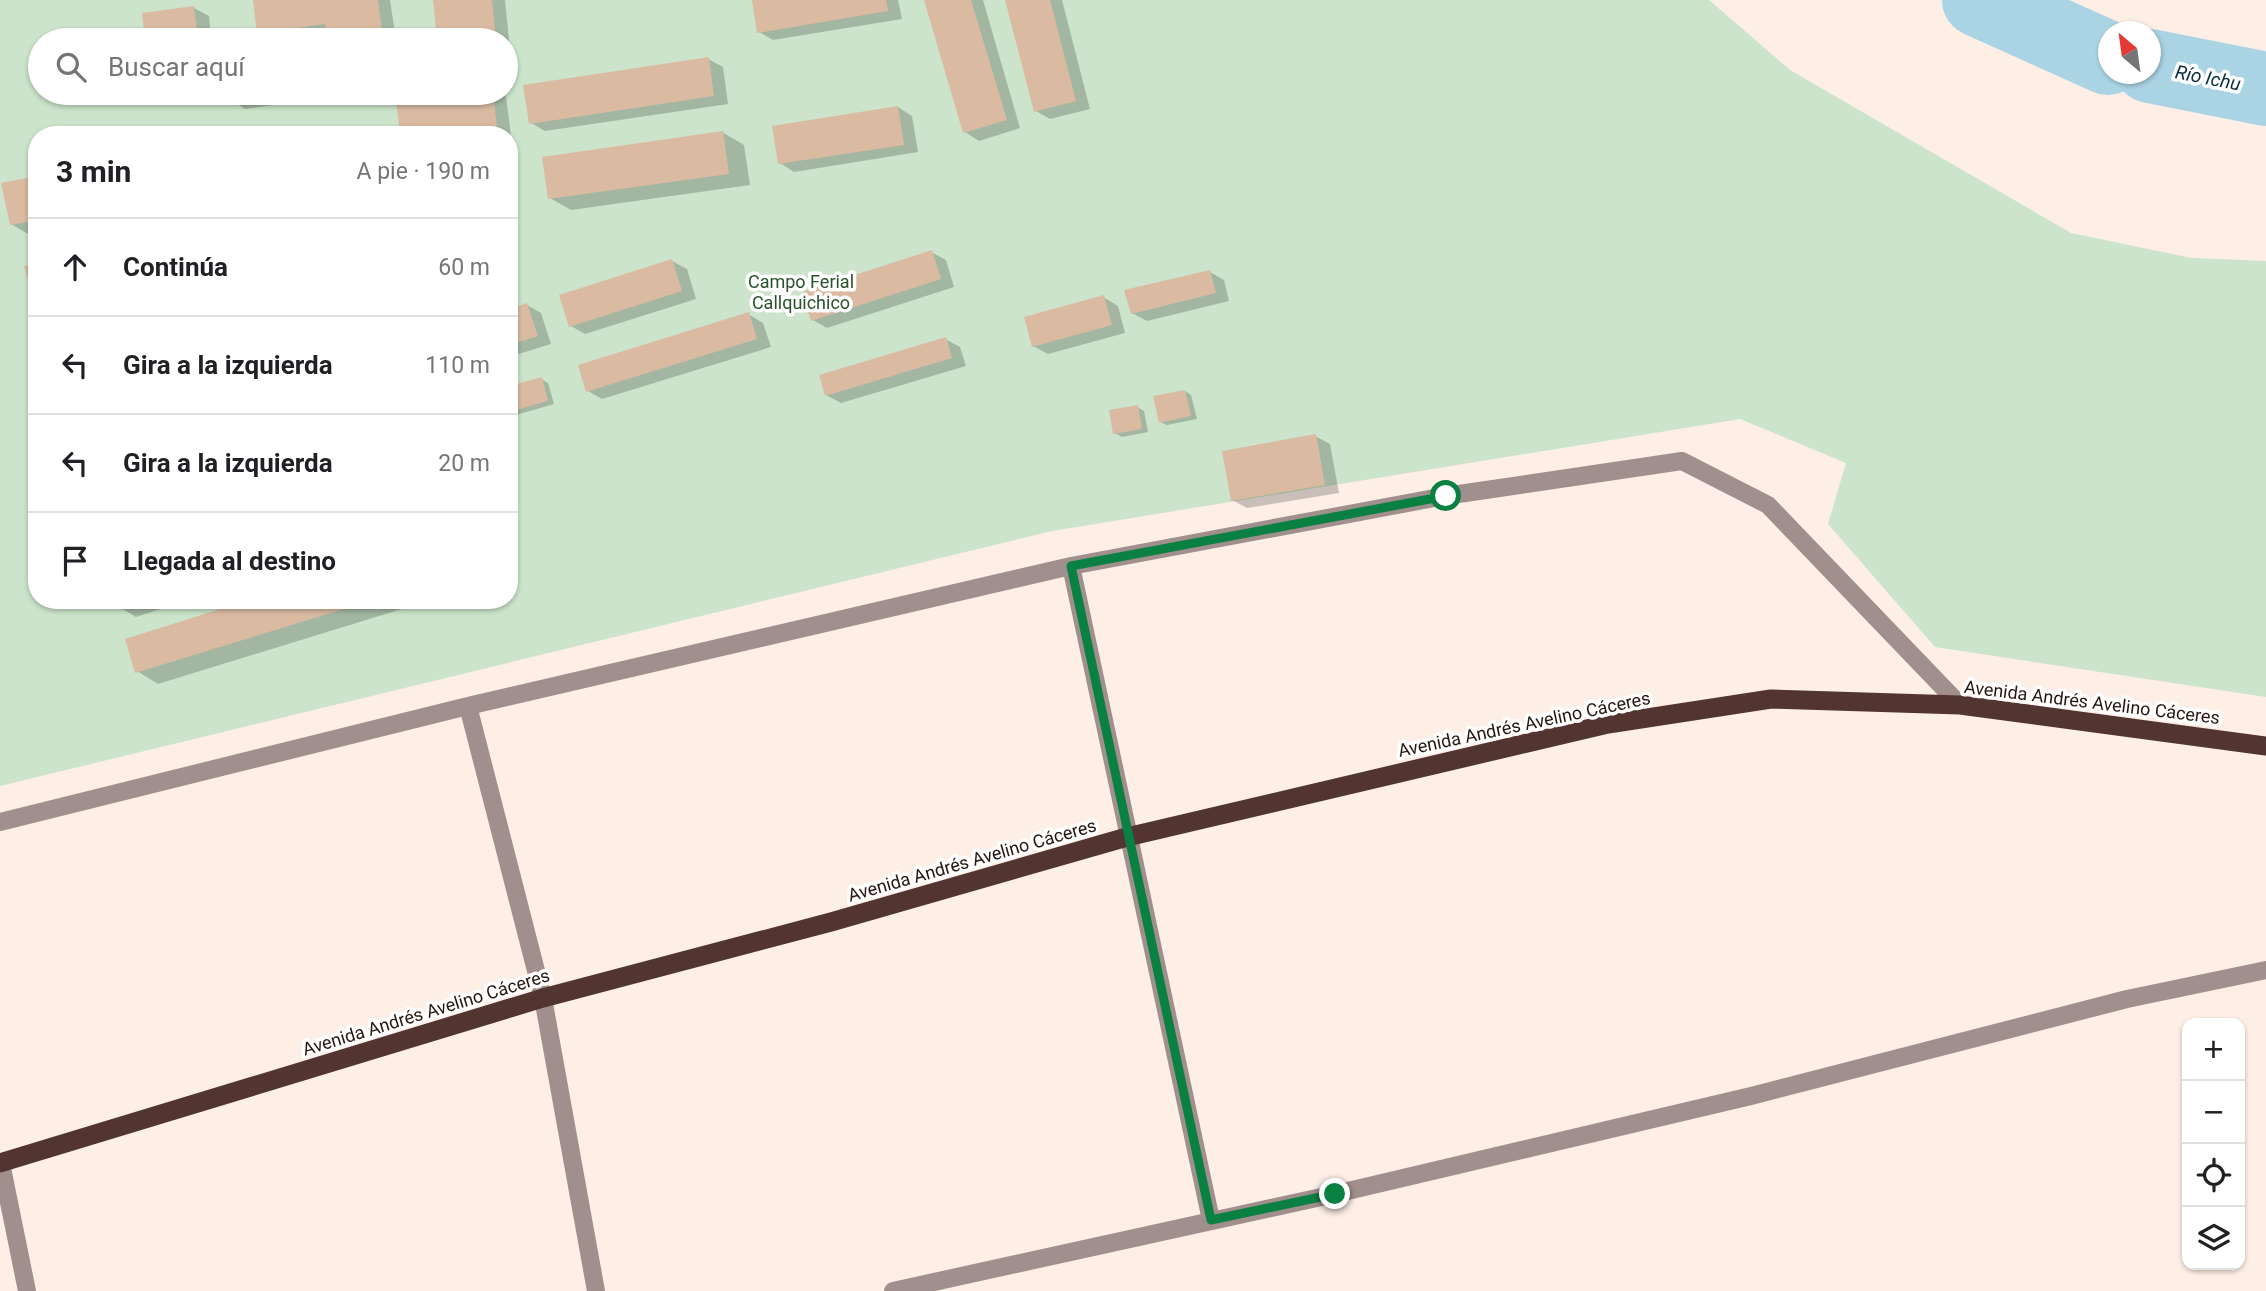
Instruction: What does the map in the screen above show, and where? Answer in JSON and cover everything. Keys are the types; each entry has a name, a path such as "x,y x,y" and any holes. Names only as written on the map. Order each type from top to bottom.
{"highway":[{"name":"Avenida Andrés Avelino Cáceres","path":"0,1163 543,998 831,922 1127,837 1608,724 1771,699 1960,705 2266,746"}],"street":[{"path":"0,822 468,705 1071,566 1446,496 1682,461 1769,505 1960,705"},
{"path":"1071,566 1211,1220"},
{"path":"468,705 543,998 596,1291"},
{"path":"893,1291 1751,1096 2127,999 2266,970"},
{"path":"0,1163 27,1291"}],"green space":[{"name":"Campo Ferial Callquichico","path":"0,0 1709,0 1790,70 2071,233 2192,258 2266,261 2266,697 1935,647 1828,524 1846,463 1740,419 1052,531 0,786"}],"building":[{"path":"253,0 378,0 382,28 326,28 325,24 298,28 256,28"},
{"path":"433,0 492,0 495,28 436,28"},
{"path":"752,0 886,0 888,11 757,33"},
{"path":"924,0 971,0 1007,120 963,133"},
{"path":"1005,0 1050,0 1076,101 1034,112"},
{"path":"194,6 197,28 144,28 142,13"},
{"path":"709,57 714,96 529,124 523,85"},
{"path":"397,105 494,105 497,126 399,126"},
{"path":"898,106 904,145 778,164 772,126"},
{"path":"723,131 729,174 548,199 542,157"},
{"path":"28,178 28,222 10,225 1,183"},
{"path":"932,250 941,279 811,321 802,292"},
{"path":"672,259 682,291 569,327 559,295"},
{"path":"1210,270 1216,293 1131,314 1124,290"},
{"path":"1104,295 1112,325 1032,347 1024,317"},
{"path":"527,303 538,336 518,342 518,306"},
{"path":"749,312 757,339 586,392 578,365"},
{"path":"946,337 952,358 825,396 819,375"},
{"path":"542,377 548,401 518,409 518,384"},
{"path":"1185,390 1191,416 1159,423 1153,396"},
{"path":"1138,405 1142,429 1113,434 1109,410"},
{"path":"1316,434 1325,485 1231,501 1222,451"},
{"path":"220,609 344,609 135,673 125,639"}],"waterway":[{"name":"Río Ichu","path":"1979,0 2098,54"},
{"name":"Río Ichu","path":"2161,68 2266,89"}],"route":[{"path":"1335,1194 1211,1220 1071,566 1446,496"}]}
